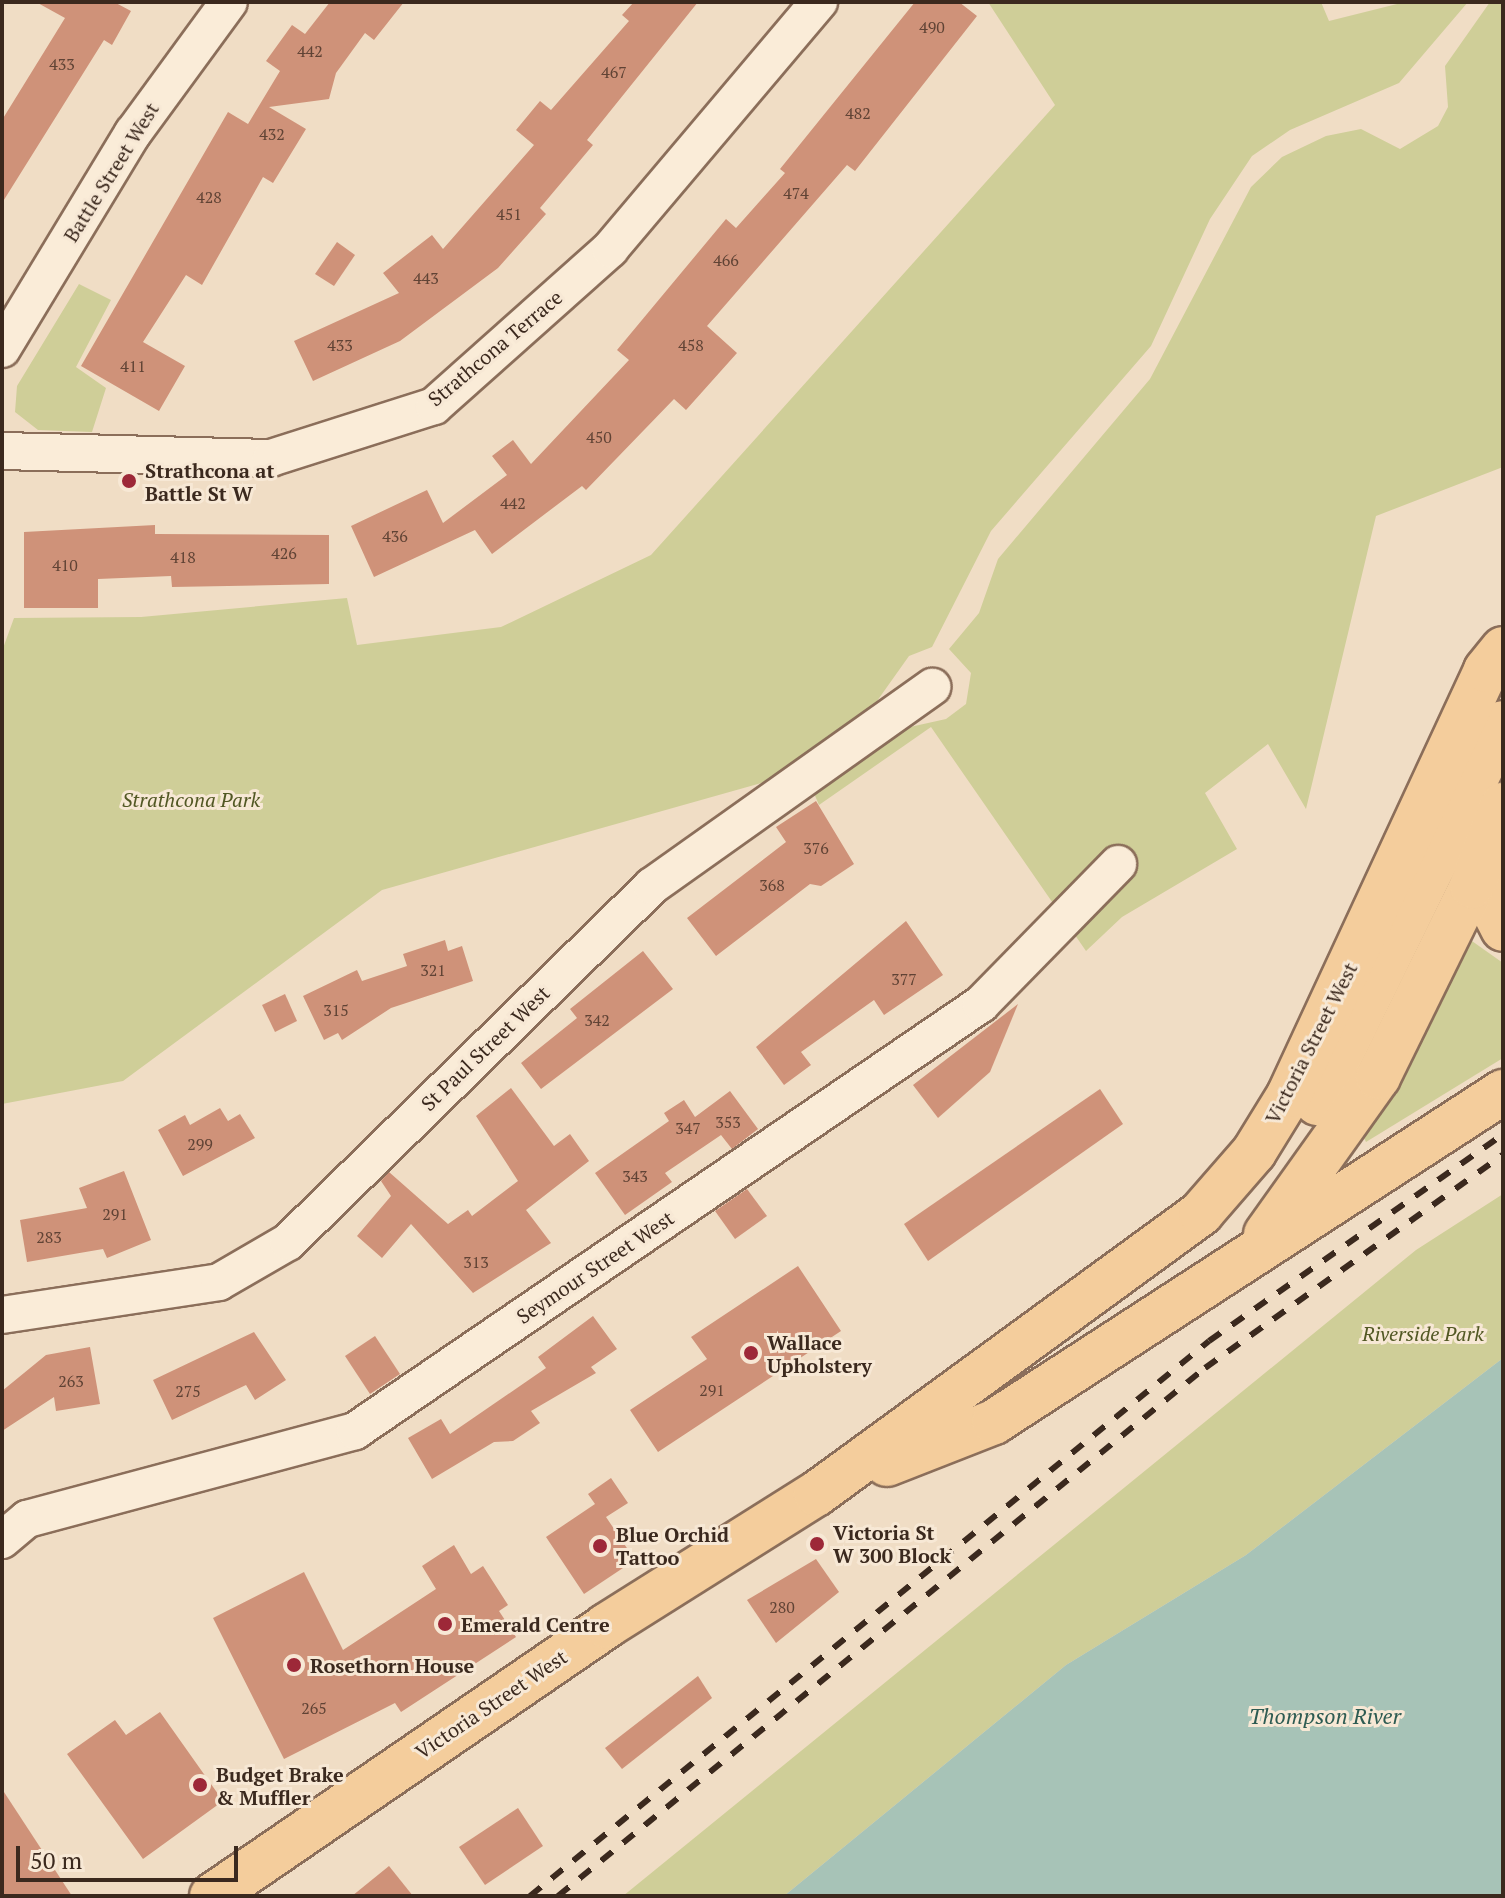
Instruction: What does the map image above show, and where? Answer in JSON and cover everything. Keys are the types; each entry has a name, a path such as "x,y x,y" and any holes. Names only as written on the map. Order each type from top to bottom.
{"main road":[{"name":"Victoria Street West","path":"212,1896 606,1626 816,1494 1150,1255 1201,1213 1254,1152 1289,1095 1473,697 1503,649"},
{"path":"865,1473 1169,1277 1274,1167 1324,1093 1503,723"},
{"path":"1498,820 1494,911 1503,929"},
{"path":"1251,1256 1378,1077 1498,820"},
{"name":"Victoria Street West","path":"816,1494 994,1422 1503,1092"}],"street":[{"name":"Battle Street West","path":"2,349 133,133 229,2"},
{"name":"Strathcona Terrace","path":"2,451 271,458 434,406 610,249 819,2"},
{"name":"St Paul Street West","path":"2,1315 219,1282 288,1242 652,886 932,687"},
{"name":"Seymour Street West","path":"2,1540 27,1519 355,1431 981,1004 1118,864"}],"green space":[{"name":"Strathcona Park","path":"988,2 1321,2 1329,21 1405,2 1468,2 1399,83 1290,130 1252,156 1210,219 1151,346 991,531 932,647 909,656 860,725 800,772 382,890 123,1081 2,1104 2,651 14,618 141,617 347,598 357,645 501,627 651,555 1055,105"},
{"path":"1490,2 1503,2 1503,467 1376,516 1306,809 1268,744 1205,793 1237,849 1122,917 1086,951 931,727 819,805 813,791 901,729 946,719 966,704 971,673 949,649 979,613 998,559 1150,379 1251,187 1282,157 1326,136 1361,129 1400,149 1438,126 1448,107 1445,66"},
{"path":"79,284 111,300 76,367 106,388 92,432 38,430 15,412 17,386"},
{"path":"1462,934 1503,963 1503,1058 1366,1142 1361,1132"},
{"name":"Riverside Park","path":"1503,1194 1503,1358 1246,1555 1066,1665 784,1896 623,1896 1416,1250"}],"water":[{"name":"Thompson River","path":"1503,1358 1503,1896 784,1896 1066,1665 1246,1555"}],"building":[{"path":"36,2 114,2 131,11 112,45 104,40 2,203 2,120 65,18"},
{"path":"330,2 404,2 374,40 365,33 336,73 329,99 269,107 306,129 273,183 263,177 202,285 186,275 143,342 185,366 159,411 81,366 228,112 248,124 280,71 266,61 292,25 305,34"},
{"path":"634,2 698,2 587,140 593,145 540,208 546,214 498,268 400,341 313,381 294,341 399,293 383,273 432,235 443,249 534,145 516,130 540,101 551,110 629,21 622,15"},
{"path":"915,2 959,2 977,16 855,171 847,165 707,326 737,353 686,410 674,399 586,490 582,486 492,554 475,530 374,577 351,526 427,490 443,523 507,475 492,456 513,440 531,464 629,360 617,350 726,219 736,228 785,173 780,169"},
{"path":"337,242 355,255 334,286 315,274"},
{"path":"155,525 155,534 329,535 329,584 172,587 171,576 98,579 98,608 24,608 24,532"},
{"path":"816,801 854,864 821,886 810,884 716,956 687,918 786,842 776,827"},
{"path":"906,921 943,975 884,1015 874,1000 801,1052 811,1065 784,1085 756,1047"},
{"path":"445,940 448,951 462,946 473,981 391,1008 342,1040 338,1033 324,1040 303,996 357,970 362,981 407,966 403,954"},
{"path":"643,951 673,989 541,1089 521,1063 577,1018 570,1009"},
{"path":"285,994 297,1021 275,1032 262,1005"},
{"path":"1018,1004 990,1072 938,1118 913,1085"},
{"path":"511,1088 554,1146 570,1134 589,1161 526,1210 551,1243 473,1293 411,1224 382,1258 357,1236 391,1196 381,1181 389,1172 448,1224 468,1210 472,1216 518,1181 476,1116"},
{"path":"1100,1089 1123,1124 928,1261 904,1224"},
{"path":"730,1091 758,1129 732,1149 721,1135 665,1173 672,1182 625,1215 595,1173 669,1121 664,1113 684,1100 695,1117"},
{"path":"220,1108 228,1121 240,1114 255,1138 183,1176 158,1130 185,1115 190,1125"},
{"path":"124,1171 151,1240 107,1258 103,1249 27,1262 20,1220 87,1208 79,1188"},
{"path":"747,1189 767,1216 735,1239 715,1211"},
{"path":"798,1266 841,1331 658,1452 630,1410 707,1359 691,1337"},
{"path":"593,1316 617,1349 591,1367 596,1373 531,1411 540,1423 513,1441 494,1442 432,1479 408,1438 441,1419 450,1434 546,1368 538,1357"},
{"path":"254,1332 286,1380 255,1400 246,1385 172,1420 153,1380"},
{"path":"375,1336 400,1374 370,1394 345,1356"},
{"path":"90,1347 100,1404 56,1411 54,1397 2,1431 2,1391 46,1355"},
{"path":"611,1478 628,1503 606,1517 635,1560 584,1594 546,1537 595,1504 588,1494"},
{"path":"454,1545 471,1574 483,1566 508,1605 499,1611 516,1637 401,1712 395,1703 284,1759 213,1618 304,1572 343,1650 436,1589 422,1566"},
{"path":"816,1559 839,1592 776,1643 747,1600"},
{"path":"698,1676 712,1698 622,1769 605,1748"},
{"path":"160,1712 223,1801 143,1859 67,1754 115,1720 126,1735"},
{"path":"2,1789 72,1896 2,1896"},
{"path":"518,1808 543,1846 485,1885 459,1847"},
{"path":"389,1866 413,1896 352,1896"}],"railway":[{"path":"530,1896 1209,1341 1503,1134"},
{"path":"558,1896 1205,1368 1503,1155"}],"place":[{"name":"Strathcona at Battle St W","path":"129,481"},
{"name":"Wallace Upholstery","path":"751,1353"},
{"name":"Victoria St W 300 Block","path":"817,1544"},
{"name":"Blue Orchid Tattoo","path":"600,1546"},
{"name":"Emerald Centre","path":"445,1624"},
{"name":"Rosethorn House","path":"294,1665"},
{"name":"Budget Brake & Muffler","path":"200,1785"}]}
